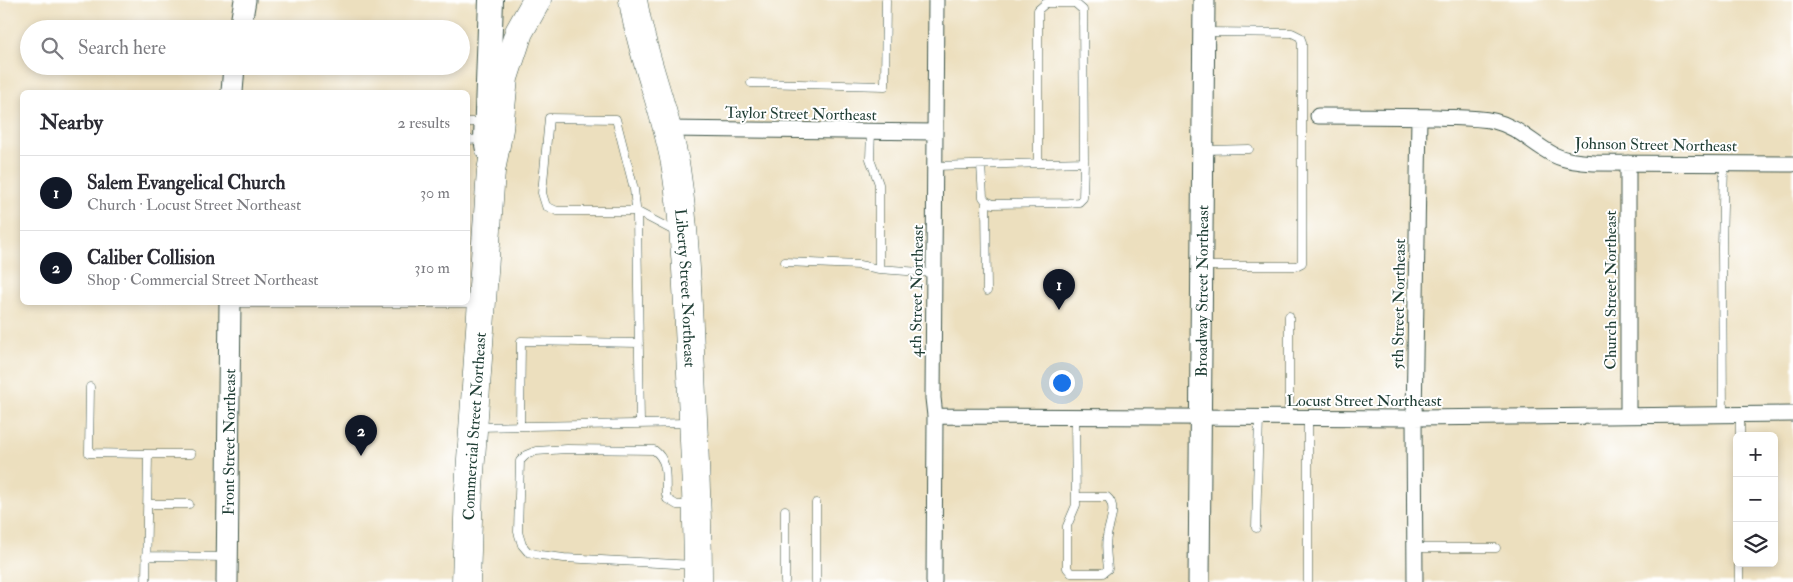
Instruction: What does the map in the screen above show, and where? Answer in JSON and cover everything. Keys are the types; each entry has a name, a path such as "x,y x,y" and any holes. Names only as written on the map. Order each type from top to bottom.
{"highway":[{"path":"491,171 499,129 504,78 519,32 537,0"},
{"name":"Liberty Street Northeast","path":"634,0 648,68 667,129 680,195 698,505 698,574"},
{"name":"Commercial Street Northeast","path":"466,582 473,427 491,171"}],"main road":[{"path":"242,20 245,0"},
{"name":"Commercial Street Northeast","path":"491,0 477,131 491,171"},
{"name":"Broadway Street Northeast","path":"1199,582 1204,0"},
{"path":"232,90 233,75"},
{"name":"Front Street Northeast","path":"227,582 230,305"}],"street":[{"name":"4th Street Northeast","path":"934,582 935,416 932,398 936,0"},
{"name":"Johnson Street Northeast","path":"1318,116 1419,117 1493,121 1523,133 1556,156 1569,160 1595,163 1793,164"},
{"name":"5th Street Northeast","path":"1415,582 1414,418 1419,117"},
{"name":"Taylor Street Northeast","path":"667,129 935,132"},
{"name":"Church Street Northeast","path":"1628,163 1628,416"},
{"name":"Locust Street Northeast","path":"935,416 1414,418 1793,414"}],"lane":[{"path":"751,83 885,86 886,0"},
{"path":"986,201 993,204 1078,202 1083,198 1083,10 1075,3 1046,3 1038,10 1038,163"},
{"path":"1202,266 1296,266 1302,262 1302,42 1300,37 1292,33 1203,32"},
{"path":"640,424 636,211 634,189 616,119 549,118 542,193 546,206 557,211 636,211 683,236"},
{"path":"870,131 870,159 879,184 879,269"},
{"path":"1202,150 1249,149"},
{"path":"935,166 1084,162"},
{"path":"1723,415 1722,247 1724,164"},
{"path":"981,165 983,197 986,201 987,291"},
{"path":"785,262 859,264 879,269 934,273"},
{"path":"470,303 482,303"},
{"path":"1288,417 1289,316"},
{"path":"520,426 521,341 639,343"},
{"path":"90,387 89,453 191,454"},
{"path":"1740,415 1740,432"},
{"path":"1075,416 1076,497 1075,510 1067,526 1068,570 1071,573 1103,572 1108,568 1107,536 1112,522 1112,503 1108,497 1076,497"},
{"path":"1256,528 1259,417"},
{"path":"1308,417 1308,582"},
{"path":"473,427 694,423"},
{"path":"698,505 677,505 667,499 665,464 661,456 654,450 536,451 526,455 520,461 518,532 522,545 528,552 698,574"},
{"path":"146,582 148,454"},
{"path":"816,503 816,582"},
{"path":"147,504 189,504"},
{"path":"785,510 785,582"},
{"path":"1414,548 1496,548"},
{"path":"146,556 228,556"},
{"path":"1739,582 1740,567"}],"place":[{"name":"Salem Evangelical Church","path":"1059,310"},
{"name":"Caliber Collision","path":"361,456"}]}
